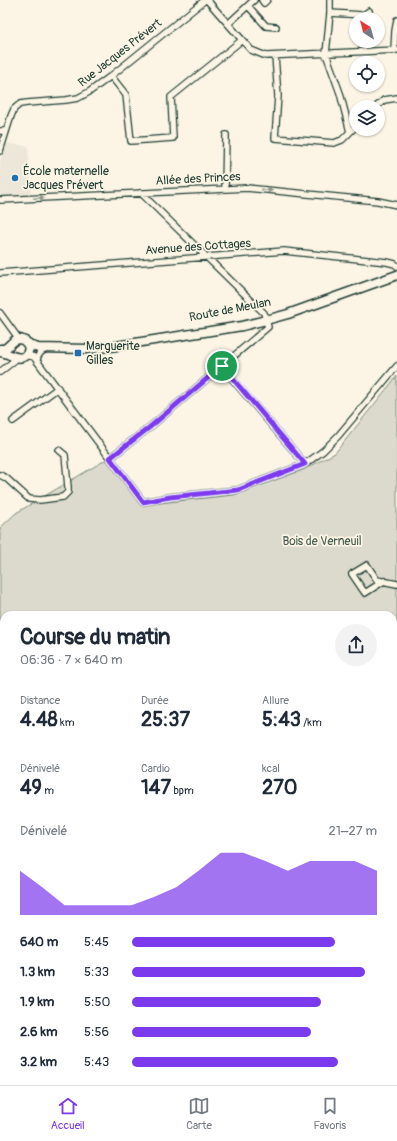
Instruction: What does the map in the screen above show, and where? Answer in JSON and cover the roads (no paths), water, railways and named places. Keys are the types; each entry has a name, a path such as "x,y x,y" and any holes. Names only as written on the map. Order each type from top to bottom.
{"main road":[{"name":"Route de Meulan","path":"266,319 397,271"},
{"name":"Route de Meulan","path":"18,342 38,348 62,348 110,343 266,319 288,314 397,275"},
{"path":"15,357 10,351 18,342"},
{"path":"0,351 18,342 28,346 27,354"},
{"path":"0,351 15,357 23,358 38,348"}],"street":[{"path":"206,0 251,50 266,56 396,51 394,30 397,20"},
{"name":"Rue Jacques Prévert","path":"0,151 3,131 14,109 20,104 78,98 89,92 206,0"},
{"path":"228,24 254,0"},
{"path":"262,0 264,3 267,0"},
{"path":"330,0 326,54 340,93 349,128"},
{"path":"248,6 266,26 276,27"},
{"path":"330,14 349,16"},
{"path":"111,76 126,95 131,141 173,138 171,97 242,40"},
{"path":"275,56 278,96 275,138 334,143 342,140 349,133"},
{"path":"384,100 397,98"},
{"path":"226,135 226,189"},
{"name":"Allée des Princes","path":"0,200 247,188 378,201 397,205"},
{"path":"110,458 150,427 268,327 264,313 141,193"},
{"name":"Avenue des Cottages","path":"0,273 284,251 387,262 397,266"},
{"path":"0,313 16,335 18,342"},
{"path":"37,361 37,357 40,353 47,349"},
{"path":"27,354 34,357 143,502 170,497 238,490 305,464 323,451 338,436 397,366"},
{"path":"0,372 15,360 15,357"},
{"path":"222,366 305,464"},
{"path":"14,421 58,388"},
{"path":"0,475 6,478 29,498 40,500 63,497 68,492 68,487 64,455 60,450"},
{"path":"384,581 365,593 352,574 367,565 377,580 384,581 397,584"}],"place":[{"name":"École maternelle Jacques Prévert","path":"15,178"},
{"name":"Marguerite Gilles","path":"78,353"}],"park label":[{"name":"Bois de Verneuil","path":"322,541"}]}
